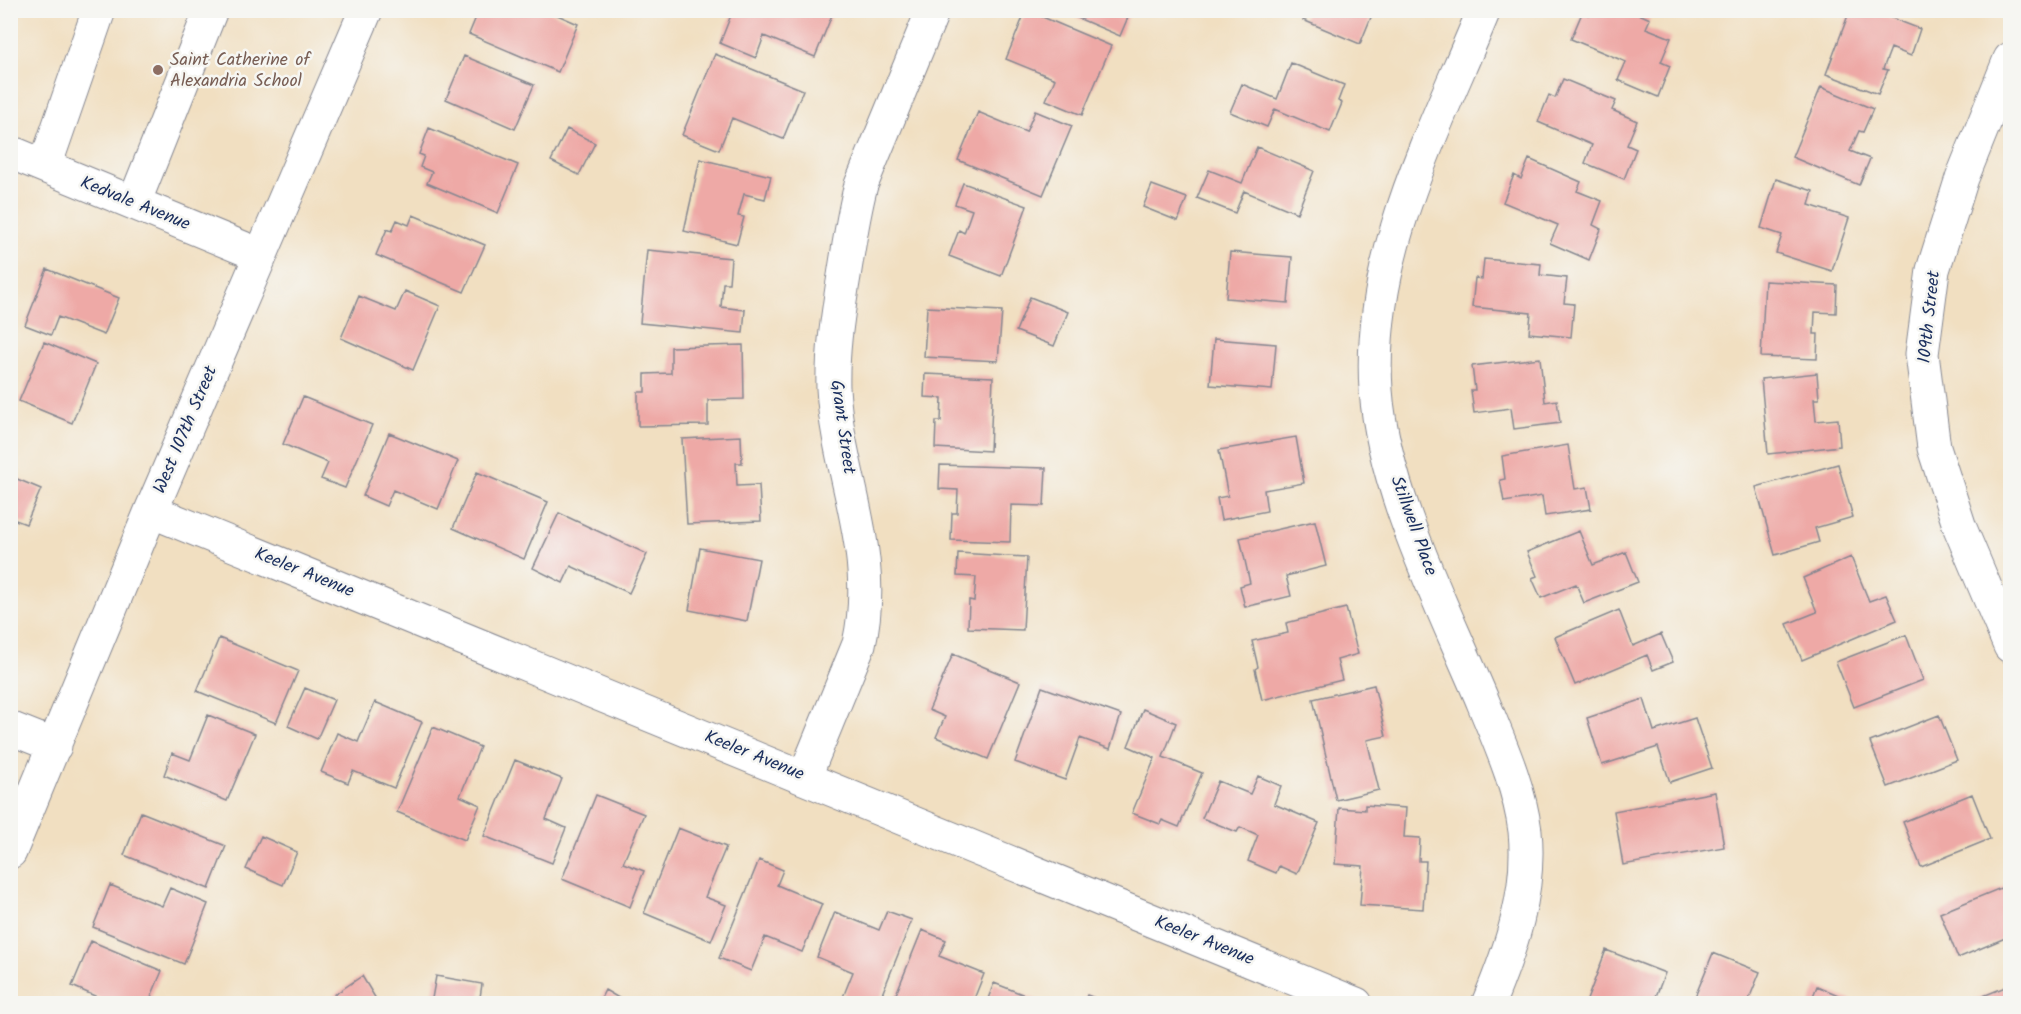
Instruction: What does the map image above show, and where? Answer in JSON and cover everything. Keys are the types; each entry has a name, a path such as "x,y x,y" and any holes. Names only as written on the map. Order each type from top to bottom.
{"street":[{"path":"45,166 99,10"},
{"path":"134,203 211,10"},
{"name":"West 107th Street","path":"10,852 151,511 366,10"},
{"name":"Grant Street","path":"806,776 859,644 864,624 864,549 838,432 833,388 834,345 854,214 861,185 933,10"},
{"name":"Stillwell Place","path":"1484,10 1400,215 1383,281 1375,336 1376,392 1403,508 1514,776 1525,832 1524,883 1515,932 1488,1004"},
{"name":"109th Street","path":"2010,59 1962,178 1933,270 1923,354 1934,448 1960,528 2010,646"},
{"name":"Kedvale Avenue","path":"10,152 260,255"},
{"name":"Keeler Avenue","path":"151,511 806,776 1356,1004"},
{"path":"10,728 55,746"}],"building":[{"path":"479,10 546,10 578,24 558,72 469,34"},
{"path":"733,10 834,10 815,57 764,36 756,58 720,43"},
{"path":"1026,10 1111,46 1082,115 1046,100 1055,79 1006,59"},
{"path":"1059,10 1131,10 1120,36"},
{"path":"1307,10 1374,10 1360,44 1303,20"},
{"path":"1591,10 1630,10 1650,19 1646,28 1671,38 1661,62 1670,66 1658,97 1618,80 1626,62 1571,39 1582,13 1589,15"},
{"path":"1850,10 1871,10 1920,29 1911,56 1891,48 1883,69 1888,70 1878,94 1826,74"},
{"path":"715,54 803,90 783,139 732,118 719,150 682,135"},
{"path":"464,56 534,85 515,129 446,99"},
{"path":"1291,63 1344,85 1338,101 1342,103 1330,132 1275,109 1267,127 1230,112 1242,84 1277,99"},
{"path":"1563,79 1616,101 1612,110 1637,121 1627,145 1636,149 1624,179 1585,163 1592,145 1538,122 1549,95 1555,98"},
{"path":"1821,87 1873,109 1863,132 1859,131 1850,151 1870,159 1859,185 1792,157"},
{"path":"1035,111 1072,126 1043,195 958,160 978,112 1026,132"},
{"path":"429,128 518,165 498,213 427,183 432,172 420,167 424,156 419,154"},
{"path":"567,129 595,143 579,175 551,161"},
{"path":"1257,147 1314,171 1297,213 1244,191 1235,213 1197,198 1209,170 1242,183"},
{"path":"700,159 771,176 765,199 744,194 738,216 744,217 737,244 684,231"},
{"path":"1529,159 1581,182 1577,191 1602,201 1593,225 1601,229 1589,260 1550,243 1558,225 1503,202 1514,175 1521,179"},
{"path":"1776,179 1813,191 1809,205 1849,218 1832,271 1776,253 1782,235 1761,228"},
{"path":"963,183 1027,206 1001,276 949,256 959,230 964,233 972,210 955,204"},
{"path":"1152,185 1187,198 1178,221 1143,207"},
{"path":"413,215 485,245 464,292 376,255 387,229 392,231 397,220 409,225"},
{"path":"647,250 731,258 729,283 723,283 721,307 745,310 743,333 640,323"},
{"path":"1230,252 1292,257 1288,303 1226,298"},
{"path":"1484,259 1541,264 1540,275 1567,278 1564,303 1574,304 1571,337 1529,333 1531,313 1472,307 1475,278 1482,279"},
{"path":"47,269 119,298 104,335 58,317 51,335 25,325"},
{"path":"1765,281 1837,285 1836,313 1815,312 1814,334 1818,334 1817,359 1761,357"},
{"path":"405,291 440,306 413,370 341,338 359,296 396,311"},
{"path":"1030,297 1068,312 1054,346 1016,331"},
{"path":"927,307 1002,311 998,361 924,357"},
{"path":"1214,339 1276,344 1272,390 1210,385"},
{"path":"44,342 96,364 72,423 19,401"},
{"path":"743,345 744,399 708,400 708,425 638,426 638,392 645,392 645,374 671,373 671,347"},
{"path":"1540,358 1545,402 1557,400 1560,423 1514,429 1511,408 1474,413 1471,390 1475,390 1472,366"},
{"path":"1817,373 1819,399 1814,399 1816,421 1838,419 1840,446 1768,454 1761,379"},
{"path":"925,374 993,377 990,451 935,448 936,421 941,421 942,398 924,397"},
{"path":"303,397 372,425 345,488 321,479 328,463 283,444"},
{"path":"389,433 458,461 438,509 393,490 386,506 363,496"},
{"path":"741,436 742,463 736,463 737,486 759,485 761,521 687,524 682,439"},
{"path":"1296,437 1304,483 1264,490 1267,511 1221,520 1217,498 1228,496 1219,450"},
{"path":"1568,445 1575,489 1587,487 1591,509 1545,516 1542,496 1504,502 1500,480 1505,479 1502,456"},
{"path":"1838,464 1853,517 1815,528 1819,542 1775,555 1756,487"},
{"path":"940,465 1046,468 1044,506 1011,505 1010,542 951,540 952,513 957,513 958,490 939,489"},
{"path":"477,472 548,502 524,559 453,528"},
{"path":"10,476 41,489 26,524 10,518"},
{"path":"559,513 647,554 629,593 571,566 563,583 533,568"},
{"path":"1315,521 1326,566 1286,576 1291,596 1245,607 1240,586 1250,583 1240,538"},
{"path":"1579,531 1593,565 1626,552 1638,582 1584,603 1576,584 1541,598 1532,578 1537,576 1527,552"},
{"path":"700,548 759,559 747,621 689,610"},
{"path":"958,553 1027,557 1023,630 968,628 969,600 974,601 976,577 957,576"},
{"path":"1851,557 1869,601 1886,595 1897,620 1802,660 1787,624 1817,612 1803,578"},
{"path":"1346,608 1358,654 1337,660 1342,680 1262,700 1252,641 1288,633 1286,623"},
{"path":"1619,610 1633,646 1661,634 1673,662 1653,670 1647,655 1575,685 1555,637"},
{"path":"1906,635 1923,680 1854,707 1836,662"},
{"path":"219,638 298,671 276,723 197,691"},
{"path":"953,654 1020,682 988,759 936,737 945,717 929,710"},
{"path":"1374,685 1386,736 1367,740 1379,790 1336,800 1313,699"},
{"path":"1042,687 1121,715 1110,749 1080,738 1065,780 1015,762"},
{"path":"305,688 334,700 317,739 288,726"},
{"path":"1644,699 1654,731 1695,718 1712,768 1670,782 1658,747 1602,765 1587,718"},
{"path":"375,702 422,722 394,788 353,771 348,783 321,772 337,733 358,742"},
{"path":"1143,709 1176,723 1163,757 1202,773 1179,827 1162,820 1160,824 1132,813 1155,758 1128,746"},
{"path":"208,715 255,734 227,801 164,775 172,753 190,760"},
{"path":"1939,715 1957,760 1888,787 1870,742"},
{"path":"433,727 480,747 460,796 480,805 465,840 397,812"},
{"path":"515,760 562,779 546,819 566,828 552,863 484,836"},
{"path":"1258,776 1281,786 1274,804 1319,823 1297,874 1279,866 1276,873 1248,861 1258,835 1240,827 1237,832 1202,818 1218,781 1250,794"},
{"path":"1715,792 1724,847 1623,865 1614,811"},
{"path":"1972,794 1990,839 1921,867 1903,822"},
{"path":"596,795 644,814 623,863 644,871 630,907 562,879"},
{"path":"1365,805 1406,808 1404,837 1420,838 1419,861 1426,861 1423,909 1360,905 1363,866 1335,864 1339,808 1365,810"},
{"path":"141,812 226,846 209,889 124,855"},
{"path":"678,828 726,847 705,897 726,905 711,941 644,913"},
{"path":"261,836 297,852 283,885 246,869"},
{"path":"759,860 783,870 777,885 822,904 802,952 765,937 751,971 719,958"},
{"path":"110,885 162,906 170,888 208,904 184,964 93,927"},
{"path":"2008,885 2010,936 1958,958 1940,913"},
{"path":"887,911 912,920 878,1004 859,1004 843,997 853,972 817,957 835,912 879,930"},
{"path":"922,930 946,940 939,956 984,974 972,1004 892,1004"},
{"path":"91,941 162,971 148,1004 113,1004 72,986"},
{"path":"1606,950 1665,973 1653,1004 1594,1004 1587,1000"},
{"path":"1713,953 1760,972 1747,1004 1692,1004"},
{"path":"362,976 379,1004 339,1004 334,995"},
{"path":"436,976 482,984 479,1004 431,1004"},
{"path":"994,983 1045,1003 1045,1004 986,1004"},
{"path":"2010,985 2010,1004 1966,1004 1966,1003"},
{"path":"1817,986 1852,1001 1851,1004 1810,1004"},
{"path":"605,990 629,1004 598,1004"},
{"path":"1087,995 1108,1003 1108,1004 1083,1004"}],"place":[{"name":"Saint Catherine of Alexandria School","path":"158,70"}]}
